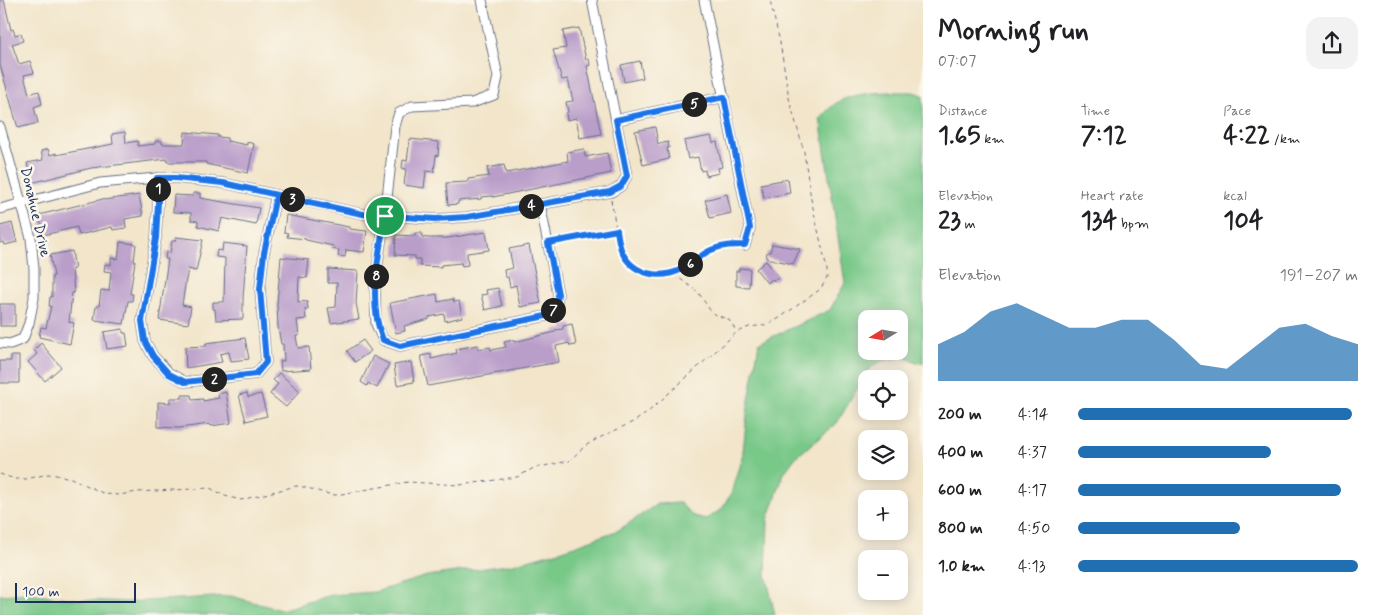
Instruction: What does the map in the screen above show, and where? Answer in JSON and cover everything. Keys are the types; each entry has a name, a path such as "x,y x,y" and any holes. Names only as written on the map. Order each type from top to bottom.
{"street":[{"path":"482,0 498,77 494,95 472,103 412,106 399,113 395,126 385,216 375,282 376,324 383,340 400,346 546,316 556,308 558,294 540,204"},
{"path":"0,209 100,183 157,178 223,183 363,214 435,219 467,217 610,192 621,186 627,176 592,0"},
{"path":"704,0 750,228 745,245"},
{"path":"616,120 724,97"},
{"name":"Donahue Drive","path":"0,126 31,238 34,269 34,298 30,323 23,339 10,344 0,343"},
{"path":"157,178 156,238 142,321 145,341 153,356 169,374 185,382 256,374 266,362 260,289 264,253 276,196"}],"path":[{"path":"0,474 16,479 26,479 48,474 56,475 71,478 105,494 119,495 137,492 210,488 225,496 241,500 296,486 304,486 336,495 408,482 460,485 517,477 540,466 568,462 591,442 647,414 737,332 749,327 766,325 778,319 818,291 824,285 827,278 827,270 811,199 804,152 789,98 780,42 770,0"},
{"path":"610,192 623,253 627,261 639,270 656,274 677,271 693,263 711,250 728,245 745,245"},
{"path":"548,243 617,230"},
{"path":"677,271 679,278 694,288 712,313 729,320 737,332"}],"green space":[{"path":"913,92 923,95 923,364 908,359 908,310 858,310 858,360 886,360 881,361 868,370 858,370 858,387 837,423 795,458 784,473 768,520 766,575 775,615 0,615 0,595 27,593 84,600 127,602 231,596 281,610 330,595 375,592 427,576 514,564 563,550 619,530 657,504 680,503 693,516 706,519 722,509 732,492 742,460 748,406 759,343 830,310 845,283 820,118 833,105 846,98 874,93"}],"building":[{"path":"0,0 4,0 11,30 13,29 15,35 21,33 23,41 12,44 19,64 30,61 34,73 24,75 29,94 39,91 42,104 34,107 38,123 18,128 0,65"},
{"path":"579,28 586,60 589,59 590,65 587,66 601,134 580,138 576,118 567,120 566,102 573,101 568,79 562,80 553,50 566,48 563,31"},
{"path":"640,61 643,78 624,82 621,65"},
{"path":"655,127 658,144 668,142 669,159 643,165 635,131"},
{"path":"125,132 126,143 138,141 138,146 155,144 155,141 162,141 162,144 184,144 185,132 218,135 218,137 227,138 227,141 247,145 247,142 254,144 248,173 206,164 206,162 167,162 167,159 91,168 31,183 27,163 43,160 41,151 48,149 50,155 56,153 56,155 113,144 112,134"},
{"path":"711,136 713,143 717,142 722,167 718,168 719,173 706,176 705,170 701,171 698,157 688,159 684,141"},
{"path":"410,139 439,142 434,172 426,171 424,188 404,185 406,169 402,168 403,160 407,161"},
{"path":"584,149 585,157 607,153 611,173 493,197 458,201 458,204 448,205 446,183 468,182 468,179 489,176 487,168 504,165 506,173 568,161 567,152"},
{"path":"788,179 790,193 764,198 761,184"},
{"path":"193,193 200,193 200,198 259,208 256,225 222,218 219,231 198,226 198,221 191,220 191,213 173,212 174,195 193,196"},
{"path":"727,194 731,213 710,218 705,200"},
{"path":"139,195 143,216 125,219 126,228 113,230 112,227 79,235 77,227 44,235 39,215 103,199"},
{"path":"286,215 349,227 349,229 367,231 364,252 346,250 345,257 338,256 339,250 332,249 333,246 306,239 287,237 288,233 284,232"},
{"path":"12,223 17,242 5,245 4,242 0,243 0,226"},
{"path":"486,232 489,250 467,253 468,265 462,266 461,263 441,265 441,267 420,266 420,259 415,259 415,256 395,255 396,235 415,236 415,233 422,233 422,237 448,238"},
{"path":"176,237 203,240 196,271 188,269 185,285 182,305 191,307 188,324 159,320 168,259 165,259 166,252 170,253 172,241 175,241"},
{"path":"120,242 136,244 130,294 133,294 132,301 128,301 124,324 94,320 96,306 99,306 101,290 109,291 111,272 104,271 105,264 111,265 111,258 118,259"},
{"path":"223,243 247,246 243,319 216,320 215,309 213,309 213,302 224,302 225,258 216,257 217,250 222,251"},
{"path":"772,244 800,249 793,264 766,258"},
{"path":"529,245 541,303 520,307 516,285 510,287 504,270 513,268 509,249"},
{"path":"72,251 75,269 72,269 74,293 72,293 69,322 74,323 70,344 39,337 41,327 46,328 51,306 49,306 50,297 52,297 52,276 54,276 50,255"},
{"path":"281,257 309,260 307,278 299,277 298,302 307,301 308,309 305,309 306,319 297,320 299,336 296,336 298,348 309,347 311,369 281,371 280,361 284,361 283,344 281,344 278,327 277,304"},
{"path":"766,261 779,277 767,283 756,269"},
{"path":"739,268 750,269 749,287 736,286 736,271 739,271"},
{"path":"328,269 358,271 356,303 359,319 331,323 328,308 336,307 337,283 328,283"},
{"path":"498,288 502,306 485,310 481,295 487,294 486,290"},
{"path":"437,294 438,302 453,299 454,302 459,301 462,317 445,321 444,314 429,317 429,319 404,326 405,331 396,333 390,303"},
{"path":"0,304 15,304 15,326 0,326"},
{"path":"572,324 576,345 570,346 569,343 556,346 559,362 428,386 421,356 431,354 431,359 457,353 456,349 478,345 478,349 490,347 491,350 506,347 504,342 513,340 514,342 555,332 555,330 563,329 563,326"},
{"path":"123,329 123,333 126,333 128,346 107,349 104,332"},
{"path":"245,338 249,359 231,361 229,352 220,354 222,362 186,368 185,347 206,346 206,343"},
{"path":"363,340 371,351 355,362 347,351"},
{"path":"41,343 61,367 45,381 28,362 37,354 34,350"},
{"path":"11,356 19,356 19,383 0,383 0,361 11,361"},
{"path":"373,356 389,364 377,388 368,383 367,386 361,382"},
{"path":"411,362 414,382 397,385 394,365"},
{"path":"279,373 300,391 286,407 270,394 278,384 273,380"},
{"path":"226,392 231,423 179,428 158,427 158,402 170,403 170,398 182,398 182,395 191,395 192,400 203,399 203,401 219,398 218,394"},
{"path":"247,393 248,397 261,394 267,416 246,421 239,395"}],"route":[{"path":"385,216 363,214 223,183 157,178 156,238 142,321 145,341 153,356 169,374 185,382 256,374 266,362 260,289 264,253 276,196 363,214 435,219 467,217 507,211 610,192 621,186 627,176 616,120 724,97 750,228 745,245 718,247 693,263 674,272 664,274 648,273 639,270 627,261 620,247 617,230 548,243 558,294 556,308 546,316 400,346 383,340 376,324 375,282 385,216"}]}
